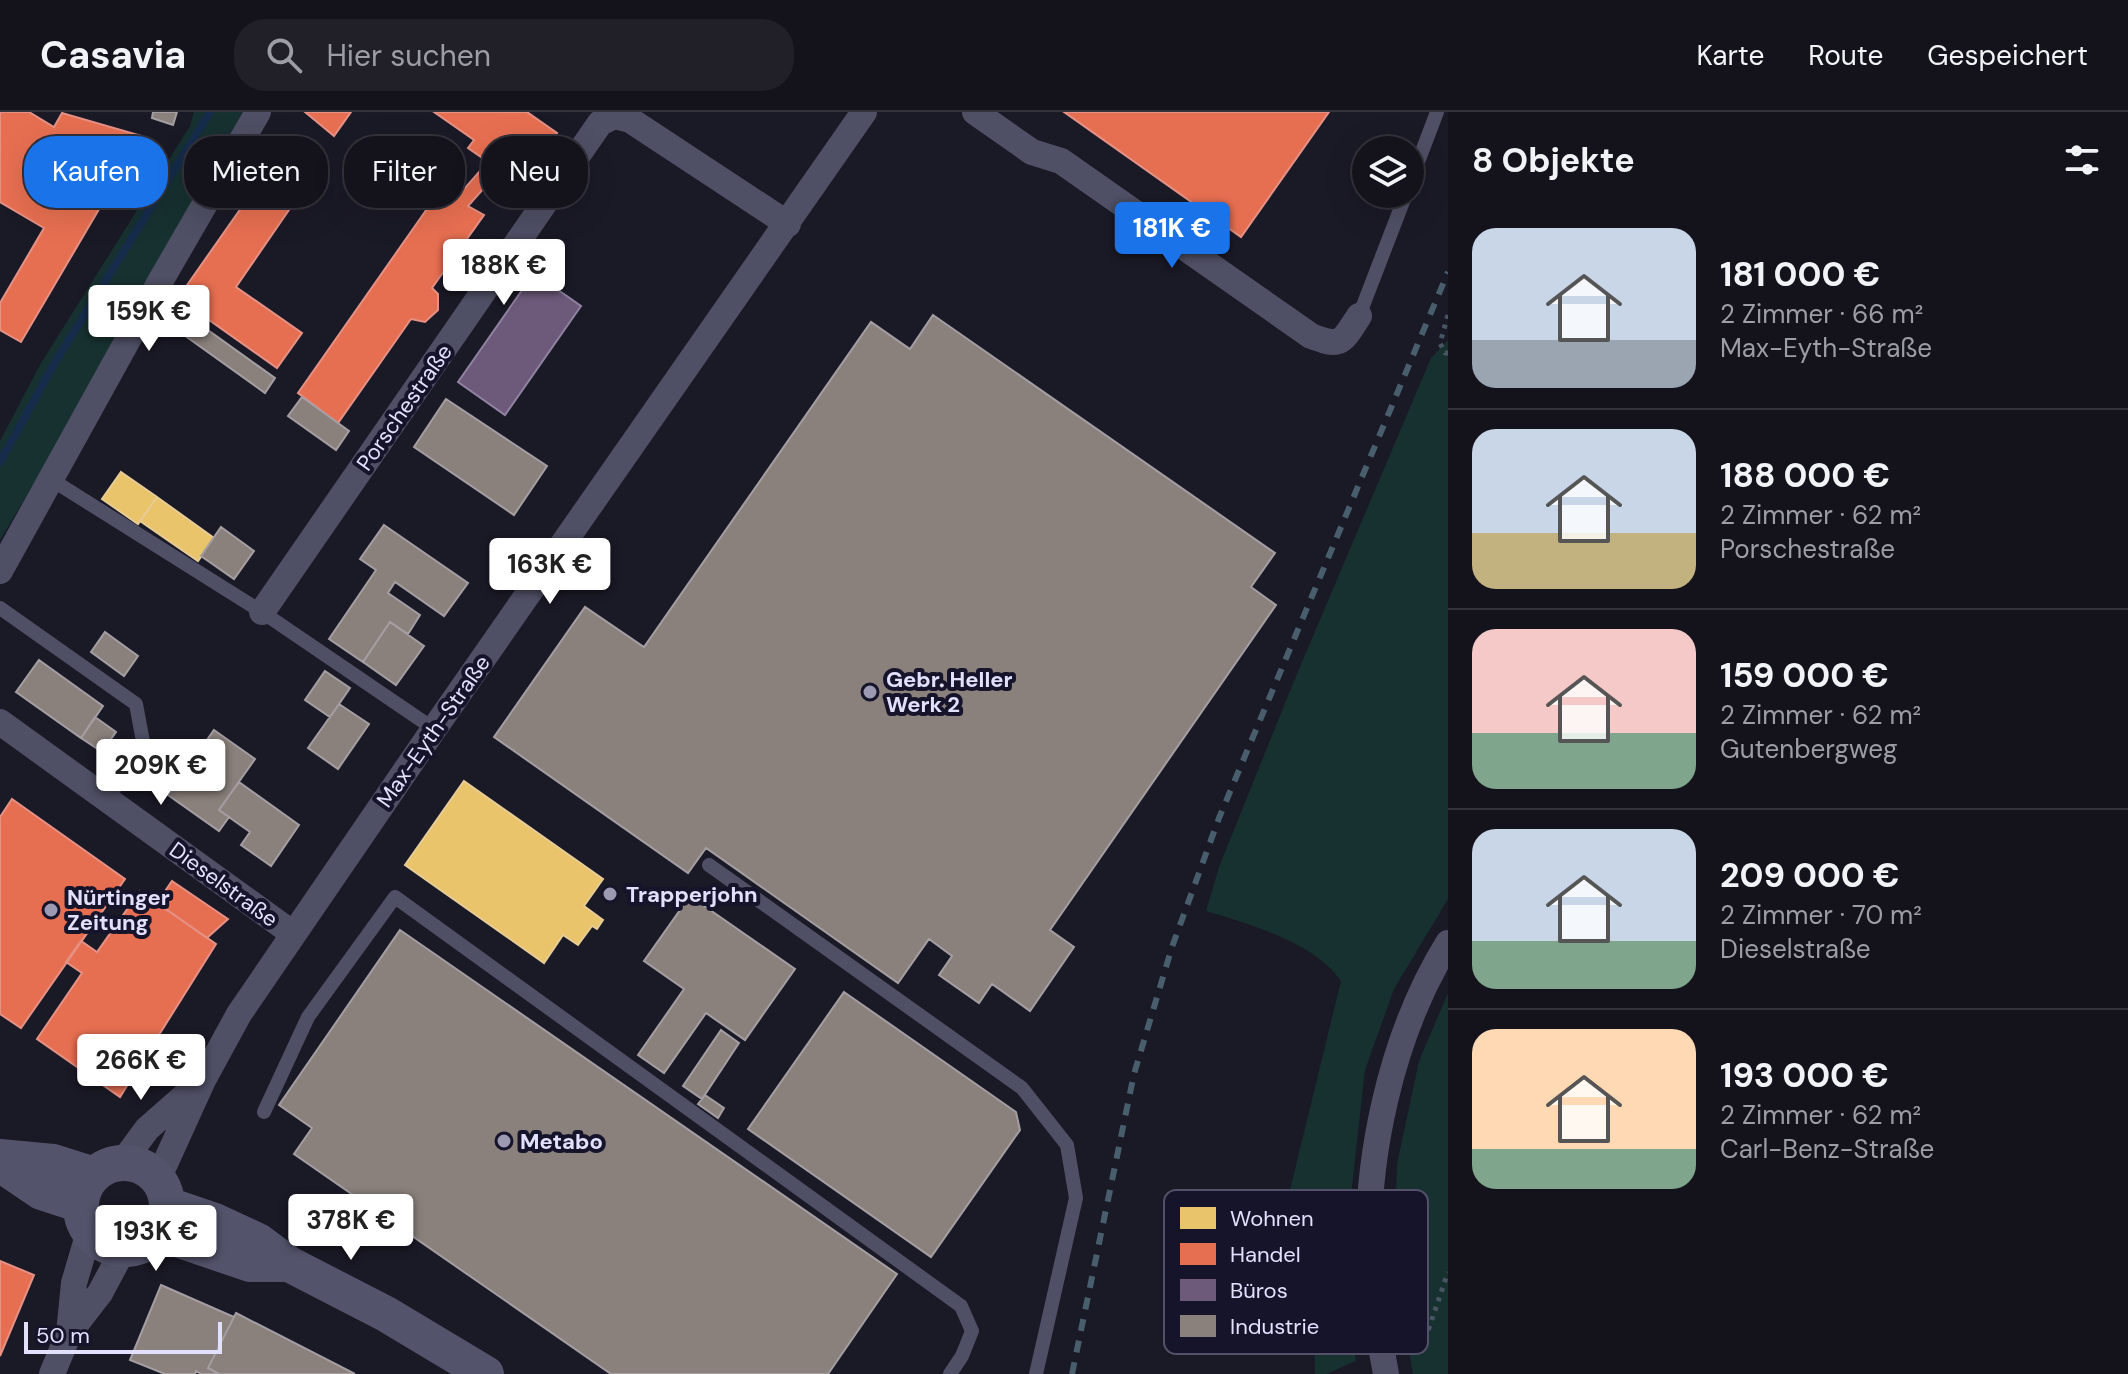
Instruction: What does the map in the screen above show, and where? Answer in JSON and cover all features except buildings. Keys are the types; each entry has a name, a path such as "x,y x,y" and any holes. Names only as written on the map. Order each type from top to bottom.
{"street":[{"path":"0,571 258,112"},
{"name":"Max-Eyth-Straße","path":"162,1206 203,1080 239,1014 292,933 864,112"},
{"path":"975,112 1032,152 1061,161 1311,336 1330,343 1344,339 1359,316"},
{"name":"Porschestraße","path":"262,612 603,116 630,120 788,224"},
{"name":"Dieselstraße","path":"0,722 292,933"},
{"path":"1372,1190 1381,1121 1394,1069 1435,963 1448,943"},
{"name":"Max-Eyth-Straße","path":"69,1333 74,1283 96,1194 147,1129 203,1080"},
{"path":"0,1157 53,1162 96,1194 104,1245 123,1250 143,1246 162,1206"},
{"path":"0,1164 41,1192 96,1194 142,1167 162,1206 250,1264 289,1264 386,1314 486,1374"},
{"name":"Max-Eyth-Straße","path":"52,1374 69,1333 100,1293 123,1250"},
{"path":"1383,1354 1386,1374"}],"lane":[{"path":"1424,146 1437,112"},
{"path":"1359,316 1401,208"},
{"path":"52,480 262,612 434,729"},
{"path":"0,608 136,704 144,747 107,799"},
{"path":"709,865 1022,1088 1067,1145 1076,1198 1036,1374"},
{"path":"264,1112 308,1017 395,897 961,1306 972,1331 962,1356 950,1374"}],"path":[{"path":"1448,315 1440,343 1448,353"},
{"path":"1428,1329 1448,1272"}],"green space":[{"path":"194,112 243,112 230,136 184,136 184,208 189,208 0,540 0,441 41,363 138,208 168,208 168,161 190,126"},
{"path":"1448,340 1448,899 1394,989 1365,1070 1352,1190 1290,1190 1341,981 1315,955 1298,945 1206,911 1219,867 1294,681 1431,358"},
{"path":"1448,993 1448,1374 1413,1374 1410,1354 1428,1354 1428,1190 1396,1190 1397,1164 1419,1061"},
{"path":"1315,1354 1355,1354 1356,1361 1326,1374 1315,1374"}],"waterway":[{"path":"0,462 54,364 210,112"}],"railway":[{"path":"1072,1374 1134,1074 1172,947 1219,818 1448,272"}],"place":[{"name":"Gebr. Heller Werk 2","path":"870,692"},
{"name":"Trapperjohn","path":"610,894"},
{"name":"Nürtinger Zeitung","path":"51,910"},
{"name":"Metabo","path":"504,1141"}]}
